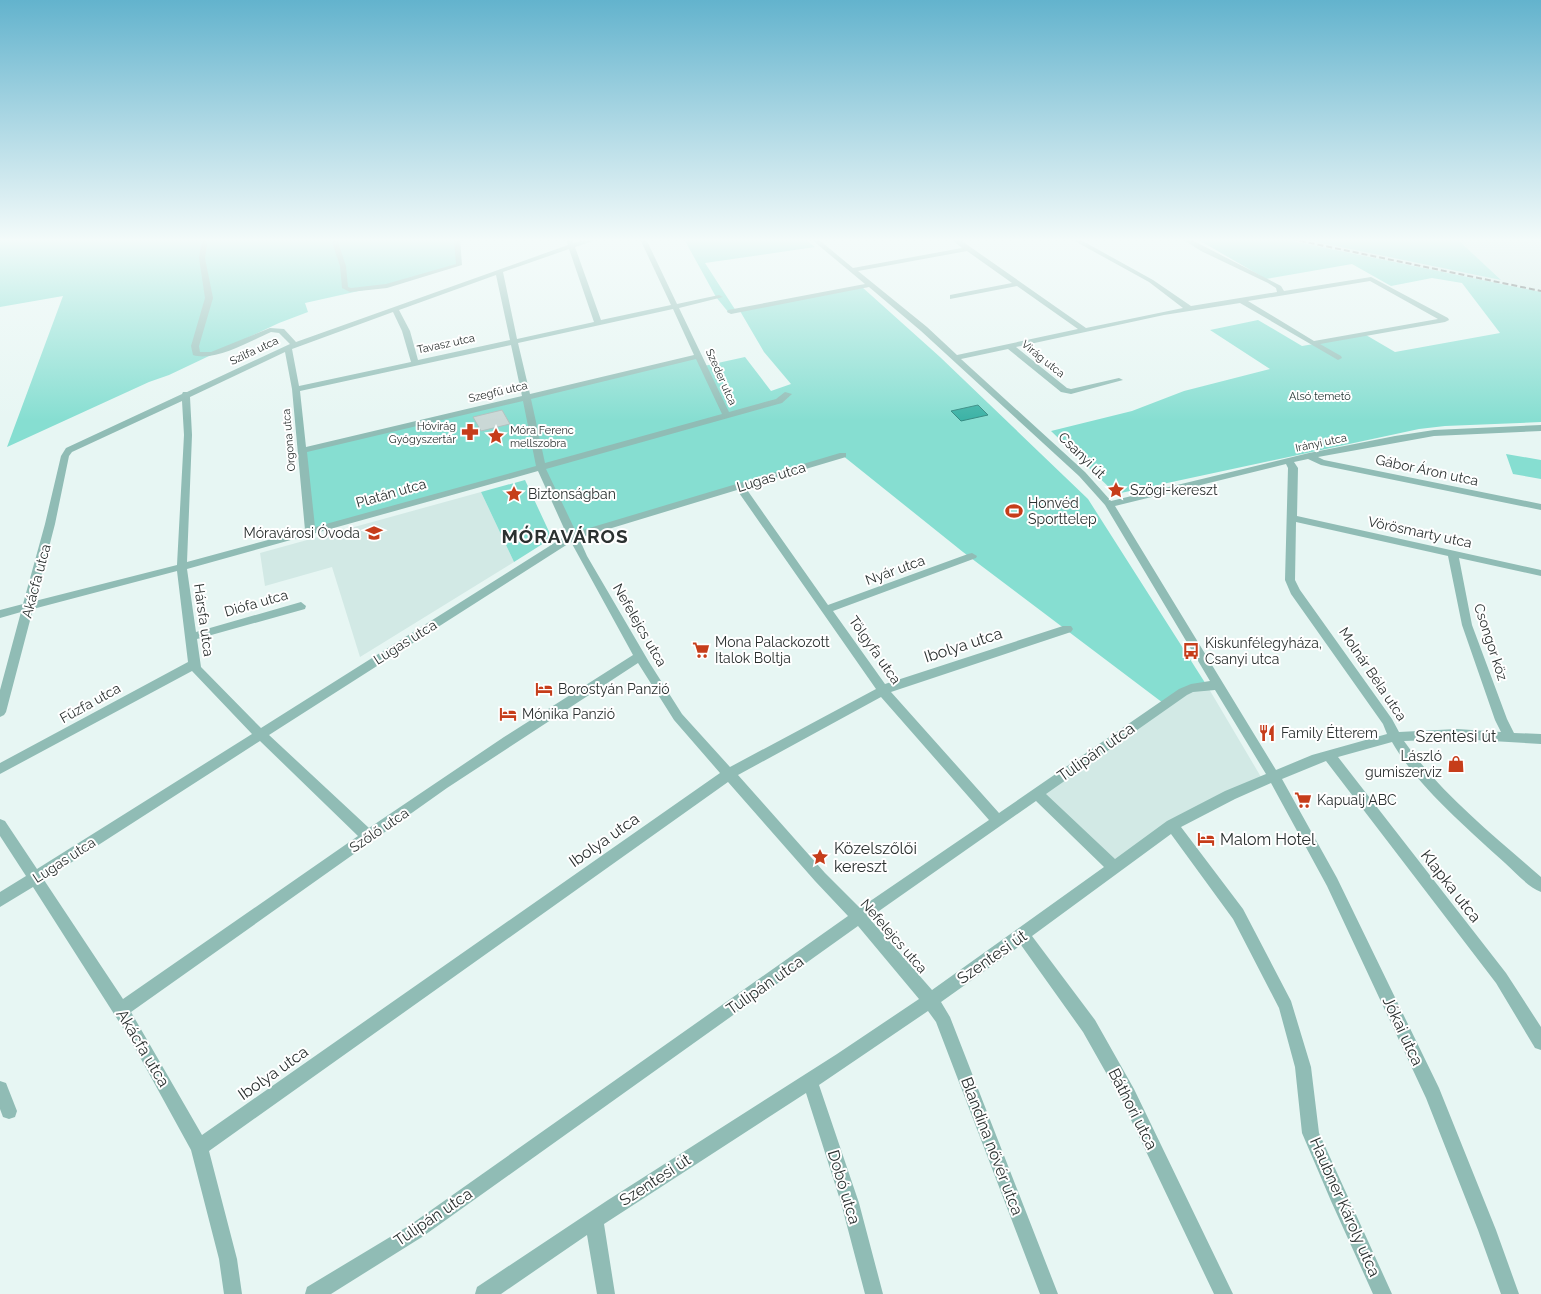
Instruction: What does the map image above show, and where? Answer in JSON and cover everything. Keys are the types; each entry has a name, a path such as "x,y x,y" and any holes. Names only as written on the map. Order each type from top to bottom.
{"street":[{"path":"209,299 195,346 196,354 212,354 270,330 280,331 292,346"},
{"name":"Szilfa utca","path":"69,450 292,346 417,299"},
{"name":"Nefelejcs utca","path":"505,299 541,467 582,556 640,656 678,716 820,877 859,917 930,1000"},
{"path":"590,299 598,323"},
{"name":"Szeder utca","path":"673,299 727,416"},
{"name":"Tavasz utca","path":"296,389 712,299"},
{"path":"731,312 796,299"},
{"name":"Csanyi út","path":"888,299 1082,474 1109,504 1274,777"},
{"path":"1040,299 1084,330"},
{"path":"1176,299 1188,308"},
{"path":"955,358 1011,348 1188,308 1245,299"},
{"path":"1313,343 1445,320 1408,299"},
{"path":"1241,300 1338,358"},
{"path":"395,308 406,331 415,363"},
{"name":"Orgona utca","path":"292,346 310,531"},
{"name":"Virág utca","path":"1011,348 1064,390 1072,392 1119,380"},
{"name":"Szegfű utca","path":"301,451 700,356"},
{"name":"Hársfa utca","path":"186,394 188,435 182,567 194,664 197,670 245,720 368,837"},
{"name":"Platán utca","path":"0,614 182,567 727,416 779,401 788,394"},
{"name":"Irányi utca","path":"1109,504 1309,456 1434,433 1541,428"},
{"name":"Akácfa utca","path":"0,712 29,607 65,456 69,450"},
{"name":"Lugas utca","path":"0,900 573,536 842,455"},
{"name":"Gábor Áron utca","path":"1309,456 1321,462 1541,507"},
{"name":"Molnár Béla utca","path":"1289,461 1293,468 1290,580 1295,591 1388,722 1394,737 1406,756 1473,826 1541,886"},
{"name":"Tölgyfa utca","path":"739,486 884,690 998,821"},
{"name":"Vörösmarty utca","path":"1293,518 1541,573"},
{"name":"Csongor köz","path":"1453,553 1467,626 1501,720 1510,736"},
{"name":"Nyár utca","path":"828,609 972,556"},
{"name":"Diófa utca","path":"191,637 300,606"},
{"name":"Ibolya utca","path":"199,1147 729,774 884,690 1066,629"},
{"name":"Szőlő utca","path":"121,1010 368,837 587,688 640,656"},
{"name":"Fűzfa utca","path":"0,770 194,664"},
{"name":"Tulipán utca","path":"314,1294 416,1231 859,917 1177,696 1191,688 1218,686"},
{"name":"Szentesi út","path":"484,1294 594,1220 810,1082 1022,936 1114,866 1172,825 1230,795 1329,754 1394,737 1442,734 1541,739"},
{"name":"Klapka utca","path":"1329,754 1501,978 1541,1042"},
{"name":"Jókai utca","path":"1274,777 1332,882 1433,1094 1487,1230 1510,1294"},
{"path":"1037,794 1103,858 1114,866"},
{"name":"Akácfa utca","path":"0,825 121,1010 199,1147 228,1259 233,1294"},
{"name":"Haubner Károly utca","path":"1172,825 1238,914 1286,1006 1303,1067 1311,1133 1337,1195 1383,1294"},
{"name":"Báthori utca","path":"1022,936 1089,1026 1123,1086 1224,1294"},
{"name":"Blandina nővér utca","path":"930,1000 942,1017 1049,1294"},
{"name":"Dobó utca","path":"810,1082 850,1203 874,1294"},
{"path":"0,1089 9,1111"},
{"path":"594,1220 606,1294"}],"shaded area":[{"path":"481,492 514,562 360,657 332,567 265,586 260,553"},
{"path":"1209,689 1261,777 1116,863 1041,794 1192,690"}],"green space":[{"path":"0,299 44,299 0,307"},
{"path":"62,299 321,299 305,303 308,312 279,323 169,375 149,382 7,447"},
{"path":"718,299 728,299 736,311 729,313"},
{"path":"799,299 876,299 940,357 1088,499 1209,689 1192,690 1167,706 963,552 842,455 573,536 541,467 310,531 301,451 700,356 704,366 745,357 771,391 791,384 764,352 740,311"},
{"name":"Alsó temető","path":"1474,299 1541,299 1541,422 1445,426 1419,429 1116,494 1051,431 1132,411 1184,391 1270,369 1210,330 1258,320 1302,346 1366,335 1395,352 1500,333"},
{"path":"1506,454 1541,460 1541,479 1513,474"},
{"path":"525,480 552,538 514,562 481,492"}],"water":[{"path":"978,405 988,415 961,421 951,411"}],"building":[{"path":"502,410 510,424 481,431 473,417"}],"place":[{"name":"Hóvirág Gyógyszertár","path":"470,432"},
{"name":"Móra Ferenc mellszobra","path":"496,436"},
{"name":"Szögi-kereszt","path":"1116,490"},
{"name":"Biztonságban","path":"514,494"},
{"name":"Honvéd Sporttelep","path":"1014,511"},
{"name":"Móravárosi Óvoda","path":"374,533"},
{"name":"Mona Palackozott Italok Boltja","path":"701,650"},
{"name":"Kiskunfélegyháza, Csanyi utca","path":"1191,651"},
{"name":"Borostyán Panzió","path":"544,689"},
{"name":"Mónika Panzió","path":"508,714"},
{"name":"Family Étterem","path":"1267,733"},
{"name":"László gumiszerviz","path":"1456,764"},
{"name":"Kapualj ABC","path":"1303,800"},
{"name":"Malom Hotel","path":"1206,839"},
{"name":"Közelszőlői kereszt","path":"820,857"}],"district":[{"name":"MÓRAVÁROS","path":"565,536"}]}
